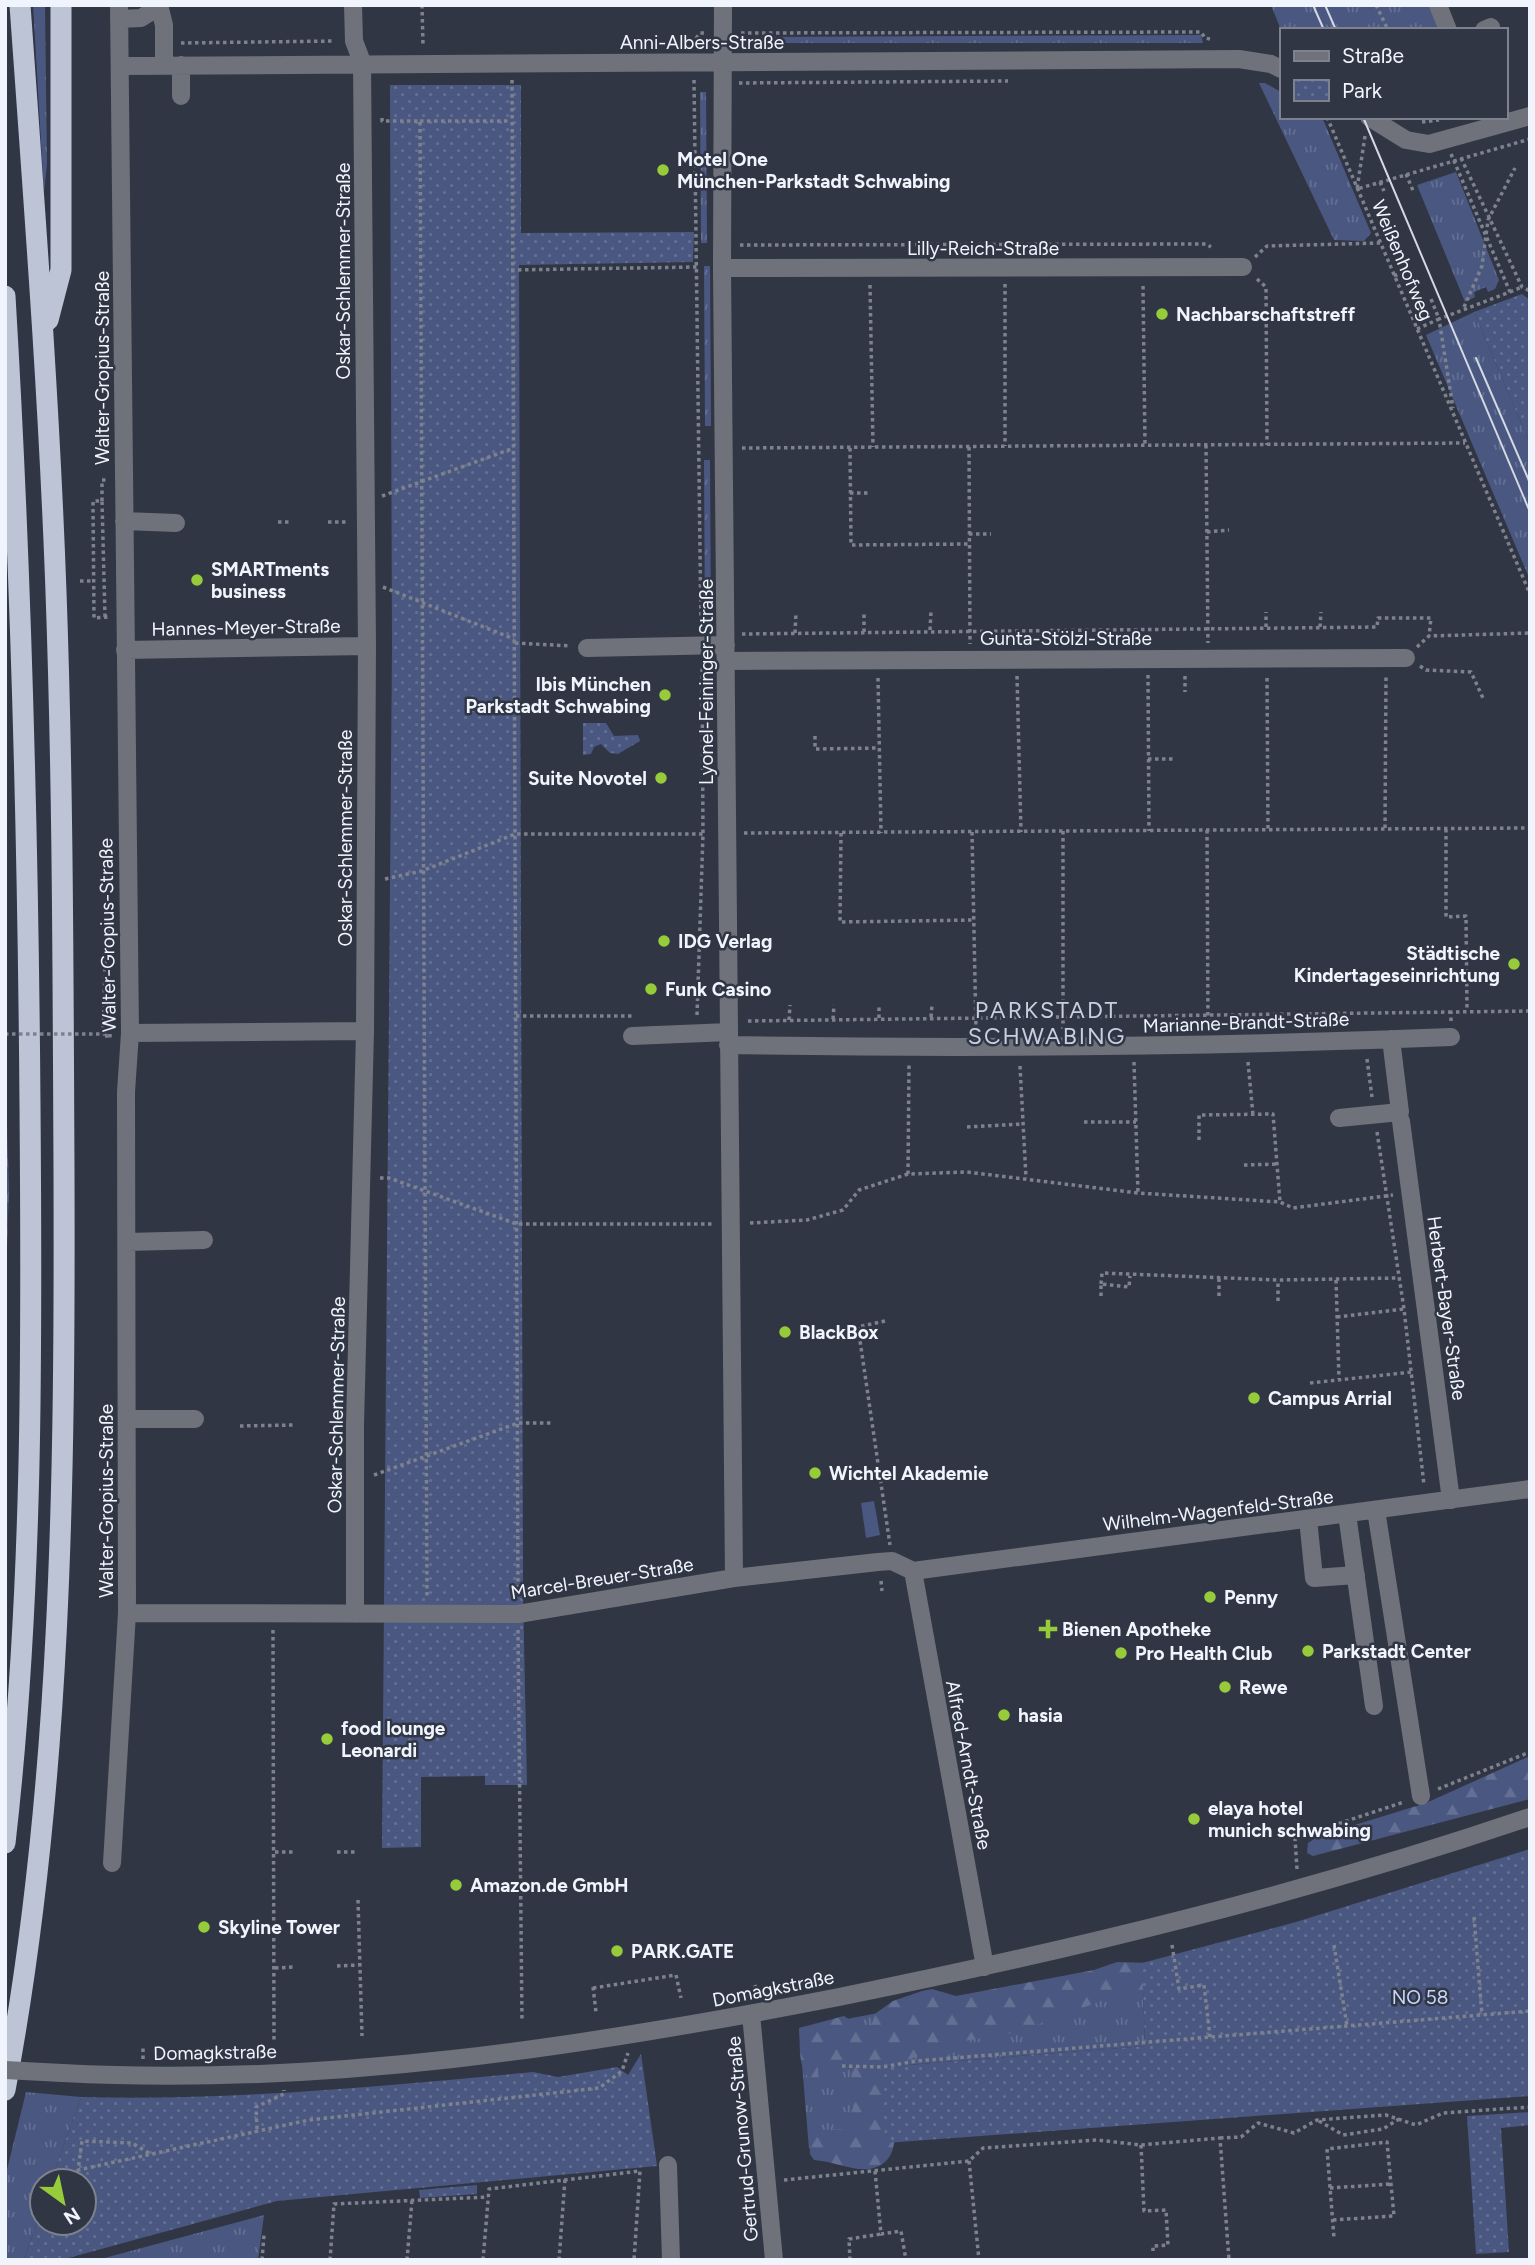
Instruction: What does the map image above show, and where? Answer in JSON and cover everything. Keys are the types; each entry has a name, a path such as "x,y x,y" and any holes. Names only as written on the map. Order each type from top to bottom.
{"highway":[{"path":"5,2090 32,1923 42,1814 54,1669 65,1409 63,832 43,340 20,5"},
{"path":"43,340 61,270 61,5"},
{"path":"5,296 27,781 31,1217 27,1529 5,1843"}],"street":[{"path":"119,12 141,18 152,11 153,5"},
{"path":"159,5 164,25 164,43 181,96"},
{"name":"Oskar-Schlemmer-Straße","path":"353,5 355,41 362,62 367,646 365,1031 360,1178 355,1614"},
{"name":"Lyonel-Feininger-Straße","path":"723,5 722,268 726,448 730,1359 734,1578"},
{"path":"1438,5 1447,28"},
{"name":"Walter-Gropius-Straße","path":"112,1863 127,1613 130,1033 119,12"},
{"name":"Anni-Albers-Straße","path":"121,66 362,62 424,65 1239,59 1271,64 1280,68"},
{"path":"1367,123 1406,140 1429,144 1444,141 1488,122 1530,116"},
{"name":"Lilly-Reich-Straße","path":"722,268 869,270 1243,267"},
{"path":"124,522 176,523"},
{"name":"Hannes-Meyer-Straße","path":"125,650 367,646"},
{"name":"Gunta-Stölzl-Straße","path":"587,648 726,646 878,660 1406,659"},
{"path":"130,1033 365,1031"},
{"name":"Marianne-Brandt-Straße","path":"632,1036 728,1033 909,1048 1133,1046 1451,1037"},
{"name":"Herbert-Bayer-Straße","path":"1391,1039 1451,1500"},
{"path":"1339,1118 1374,1115 1401,1117"},
{"path":"127,1242 204,1240"},
{"path":"127,1419 195,1419"},
{"name":"Wilhelm-Wagenfeld-Straße","path":"912,1570 1530,1489"},
{"path":"1376,1510 1421,1796"},
{"path":"1347,1514 1374,1706"},
{"path":"1308,1519 1314,1578 1356,1575"},
{"path":"892,1560 912,1570"},
{"name":"Marcel-Breuer-Straße","path":"127,1613 518,1614 734,1578 892,1560"},
{"name":"Alfred-Arndt-Straße","path":"912,1570 985,1967"},
{"name":"Domagkstraße","path":"5,2070 62,2073 267,2073 476,2058 751,2014 985,1967 1171,1924 1302,1888 1530,1817"},
{"name":"Gertrud-Grunow-Straße","path":"751,2014 774,2260"},
{"path":"668,2165 671,2260"}],"path":[{"path":"422,5 424,65"},
{"path":"1376,5 1387,28"},
{"path":"686,1016 699,1015 703,834 695,83 692,42 700,33 1200,32 1205,38"},
{"path":"164,43 355,41"},
{"path":"512,64 522,2022"},
{"path":"695,83 1012,81"},
{"path":"382,109 382,121 511,121"},
{"name":"Weißenhofweg","path":"1328,119 1530,594"},
{"path":"1436,119 1510,292"},
{"path":"420,121 427,1614"},
{"path":"1367,123 1357,189 1530,139"},
{"path":"1461,158 1522,287 1530,291"},
{"path":"1464,309 1482,266 1488,220 1515,168"},
{"path":"1406,174 1414,193"},
{"path":"1380,182 1384,191"},
{"path":"1267,445 1266,287 1243,267 1267,246 1380,243"},
{"path":"723,244 1206,244 1216,250"},
{"path":"511,270 697,267"},
{"path":"1005,269 1005,446"},
{"path":"1143,269 1145,445"},
{"path":"869,270 873,447"},
{"path":"1394,276 1404,272"},
{"name":"Weißenhofweg","path":"1454,414 1439,319 1522,287"},
{"path":"1417,329 1439,319 1431,299"},
{"path":"1461,303 1464,309"},
{"path":"726,448 1465,443"},
{"path":"1206,445 1208,659"},
{"path":"850,447 851,545 970,544"},
{"path":"969,447 970,660"},
{"path":"366,495 385,496 512,449"},
{"path":"102,487 105,618 94,618 93,501 102,501"},
{"path":"850,493 868,493"},
{"path":"278,522 289,522"},
{"path":"1207,532 1229,530"},
{"path":"969,534 991,534"},
{"path":"80,581 94,581"},
{"path":"366,586 387,587 514,641 587,648"},
{"path":"864,611 864,632"},
{"path":"930,631 931,611"},
{"path":"795,633 796,612"},
{"path":"1266,612 1266,627"},
{"path":"1320,627 1321,612"},
{"path":"726,646 795,633 1377,627 1378,618 1431,618 1429,636 1406,659 1426,670 1471,672 1483,698"},
{"path":"1429,636 1530,634"},
{"path":"1385,828 1386,658"},
{"path":"1017,659 1021,832"},
{"path":"1148,659 1149,831"},
{"path":"1267,659 1268,830"},
{"path":"878,660 881,833"},
{"path":"815,736 815,750 879,748"},
{"path":"1148,759 1173,759"},
{"path":"365,879 392,879 422,871 515,834 1530,828"},
{"path":"1446,829 1446,917 1466,916 1466,1011"},
{"path":"1207,830 1208,1043"},
{"path":"1063,831 1063,1046"},
{"path":"972,832 976,1048"},
{"path":"841,833 840,922 974,920"},
{"path":"103,1036 106,930"},
{"path":"789,1020 790,1005"},
{"path":"833,1019 834,1005"},
{"path":"878,1018 879,1005"},
{"path":"931,1017 932,1005"},
{"path":"728,1033 789,1020 1530,1011"},
{"path":"1451,1012 1451,1037"},
{"path":"516,1016 647,1016"},
{"path":"5,1034 110,1034 110,1040"},
{"path":"1364,1040 1385,1196 1400,1278 1427,1503"},
{"path":"1247,1042 1253,1115"},
{"path":"1020,1046 1026,1178"},
{"path":"1133,1046 1138,1193"},
{"path":"908,1174 909,1048"},
{"path":"1199,1140 1199,1115 1273,1114 1280,1202"},
{"path":"1084,1122 1136,1122"},
{"path":"967,1127 1022,1124"},
{"path":"1244,1165 1278,1164"},
{"path":"360,1178 389,1178 517,1224 730,1224 807,1220 843,1210 859,1190 908,1174 967,1172 1138,1193 1280,1202 1293,1209 1411,1192"},
{"path":"1101,1296 1102,1273 1279,1280 1422,1276"},
{"path":"1101,1284 1129,1287 1130,1276"},
{"path":"1219,1277 1219,1296"},
{"path":"1278,1301 1279,1280"},
{"path":"1336,1280 1339,1379"},
{"path":"1337,1317 1426,1306"},
{"path":"885,1321 858,1327 892,1560"},
{"path":"1310,1383 1435,1371"},
{"path":"357,1481 426,1459 518,1423 552,1423"},
{"path":"240,1426 295,1425"},
{"path":"273,1614 274,2042"},
{"path":"1302,1888 1295,1838 1421,1796 1530,1752"},
{"path":"274,1852 294,1852"},
{"path":"337,1852 358,1852"},
{"path":"358,1900 362,2036"},
{"path":"1474,1917 1482,2015"},
{"path":"1172,1945 1179,1989 1204,1985 1210,2037"},
{"path":"1334,1945 1347,2026"},
{"path":"337,1966 359,1965"},
{"path":"274,1968 294,1967"},
{"path":"596,2012 593,1987 676,1974 681,1998"},
{"path":"842,2066 881,2067 1530,2011"},
{"path":"149,2153 132,2143 82,2141 78,2170 257,2129 309,2120 599,2088 622,2071 630,2048"},
{"path":"257,2129 256,2107 284,2094 284,2084"},
{"path":"767,2182 969,2161 983,2148 1097,2140 1141,2146 1241,2137 1258,2123 1294,2133 1317,2120 1386,2115 1416,2125 1443,2113 1530,2107"},
{"path":"1317,2120 1343,2135 1383,2129 1399,2119"},
{"path":"1220,2138 1229,2260"},
{"path":"1333,2220 1394,2216 1387,2142 1326,2149 1334,2238"},
{"path":"1141,2146 1144,2211 1166,2210 1168,2245 1153,2246 1153,2251"},
{"path":"969,2161 979,2260"},
{"path":"483,2260 489,2189 640,2171 634,2260"},
{"path":"875,2171 881,2234"},
{"path":"559,2260 565,2179"},
{"path":"1330,2188 1391,2184"},
{"path":"330,2260 334,2204 488,2197"},
{"path":"407,2260 412,2200"},
{"path":"850,2260 849,2239 901,2231 906,2260"},
{"path":"262,2260 264,2235"}],"green space":[{"path":"33,5 45,5 47,164 44,192"},
{"path":"1271,5 1433,5 1443,28 1280,28"},
{"path":"1201,35 1203,43 770,43 770,49 754,49 754,37"},
{"path":"1259,83 1265,83 1280,91 1280,119 1323,119 1371,233 1364,241 1334,240"},
{"path":"390,85 521,85 521,233 694,232 693,262 519,265 523,1591 527,1785 485,1785 485,1776 421,1777 421,1847 382,1848 392,649"},
{"path":"700,92 706,92 707,243 701,243"},
{"path":"1456,172 1499,280 1495,289 1488,292 1486,287 1474,292 1475,297 1465,302 1417,185"},
{"path":"704,266 710,266 711,426 705,426"},
{"path":"1522,294 1530,300 1530,444 1474,312"},
{"path":"1474,312 1530,444 1530,580 1426,335"},
{"path":"704,460 710,460 711,631 705,631"},
{"path":"583,723 606,723 614,736 638,735 640,741 618,754 610,753 601,744 594,747 591,754 583,755"},
{"path":"5,1065 9,1188 5,1309"},
{"path":"874,1501 880,1535 866,1538 861,1503"},
{"path":"1530,1756 1530,1799 1313,1856 1307,1853 1308,1843 1319,1836 1426,1803"},
{"name":"NO 58","path":"1530,1849 1530,2096 885,2143 882,2067 1145,2046 1142,1963 1296,1922"},
{"path":"1117,1962 1151,1963 1145,1991 1120,1994 1014,2033 927,2047 916,2057 882,2067 894,2126 891,2154 883,2164 869,2169 856,2169 814,2160 810,2154 809,2117 814,2114 820,2118 821,2130 854,2129 851,2066 818,2068 819,2085 812,2081 806,2075 801,2061 799,2028 844,2016 864,2029 872,2023 876,2013 893,2001 922,1991 932,1989 956,1996 1094,1970"},
{"path":"1142,1963 1145,2046 882,2067 885,2143 809,2149 799,2028"},
{"path":"641,2054 657,2166 277,2201 61,2260 24,2260 32,2237 98,2237 98,2167 56,2167 81,2097 251,2095 533,2072 558,2077 617,2067 628,2075"},
{"path":"26,2092 81,2097 56,2167 28,2167 28,2237 32,2237 24,2260 5,2260 5,2178"},
{"path":"1530,2112 1530,2125 1501,2128 1509,2252 1476,2254 1467,2116"},
{"path":"477,2185 477,2194 420,2198 419,2190"},
{"path":"264,2215 258,2260 97,2260"}],"tram line":[{"path":"1313,5 1323,28"},
{"path":"1325,5 1335,28"},
{"path":"1364,119 1530,512"},
{"path":"1476,358 1530,483"}],"place":[{"name":"Motel One München-Parkstadt Schwabing","path":"663,170"},
{"name":"Nachbarschaftstreff","path":"1162,314"},
{"name":"SMARTments business","path":"197,580"},
{"name":"Ibis München Parkstadt Schwabing","path":"665,695"},
{"name":"Suite Novotel","path":"661,778"},
{"name":"IDG Verlag","path":"664,941"},
{"name":"Städtische Kindertageseinrichtung","path":"1514,964"},
{"name":"Funk Casino","path":"651,989"},
{"name":"BlackBox","path":"785,1332"},
{"name":"Campus Arrial","path":"1254,1398"},
{"name":"Wichtel Akademie","path":"815,1473"},
{"name":"Penny","path":"1210,1597"},
{"name":"Bienen Apotheke","path":"1048,1629"},
{"name":"Parkstadt Center","path":"1308,1651"},
{"name":"Pro Health Club","path":"1121,1653"},
{"name":"Rewe","path":"1225,1687"},
{"name":"hasia","path":"1004,1715"},
{"name":"food lounge Leonardi","path":"327,1739"},
{"name":"elaya hotel munich schwabing","path":"1194,1819"},
{"name":"Amazon.de GmbH","path":"456,1885"},
{"name":"Skyline Tower","path":"204,1927"},
{"name":"PARK.GATE","path":"617,1951"}],"district":[{"name":"PARKSTADT SCHWABING","path":"1047,1023"}]}
